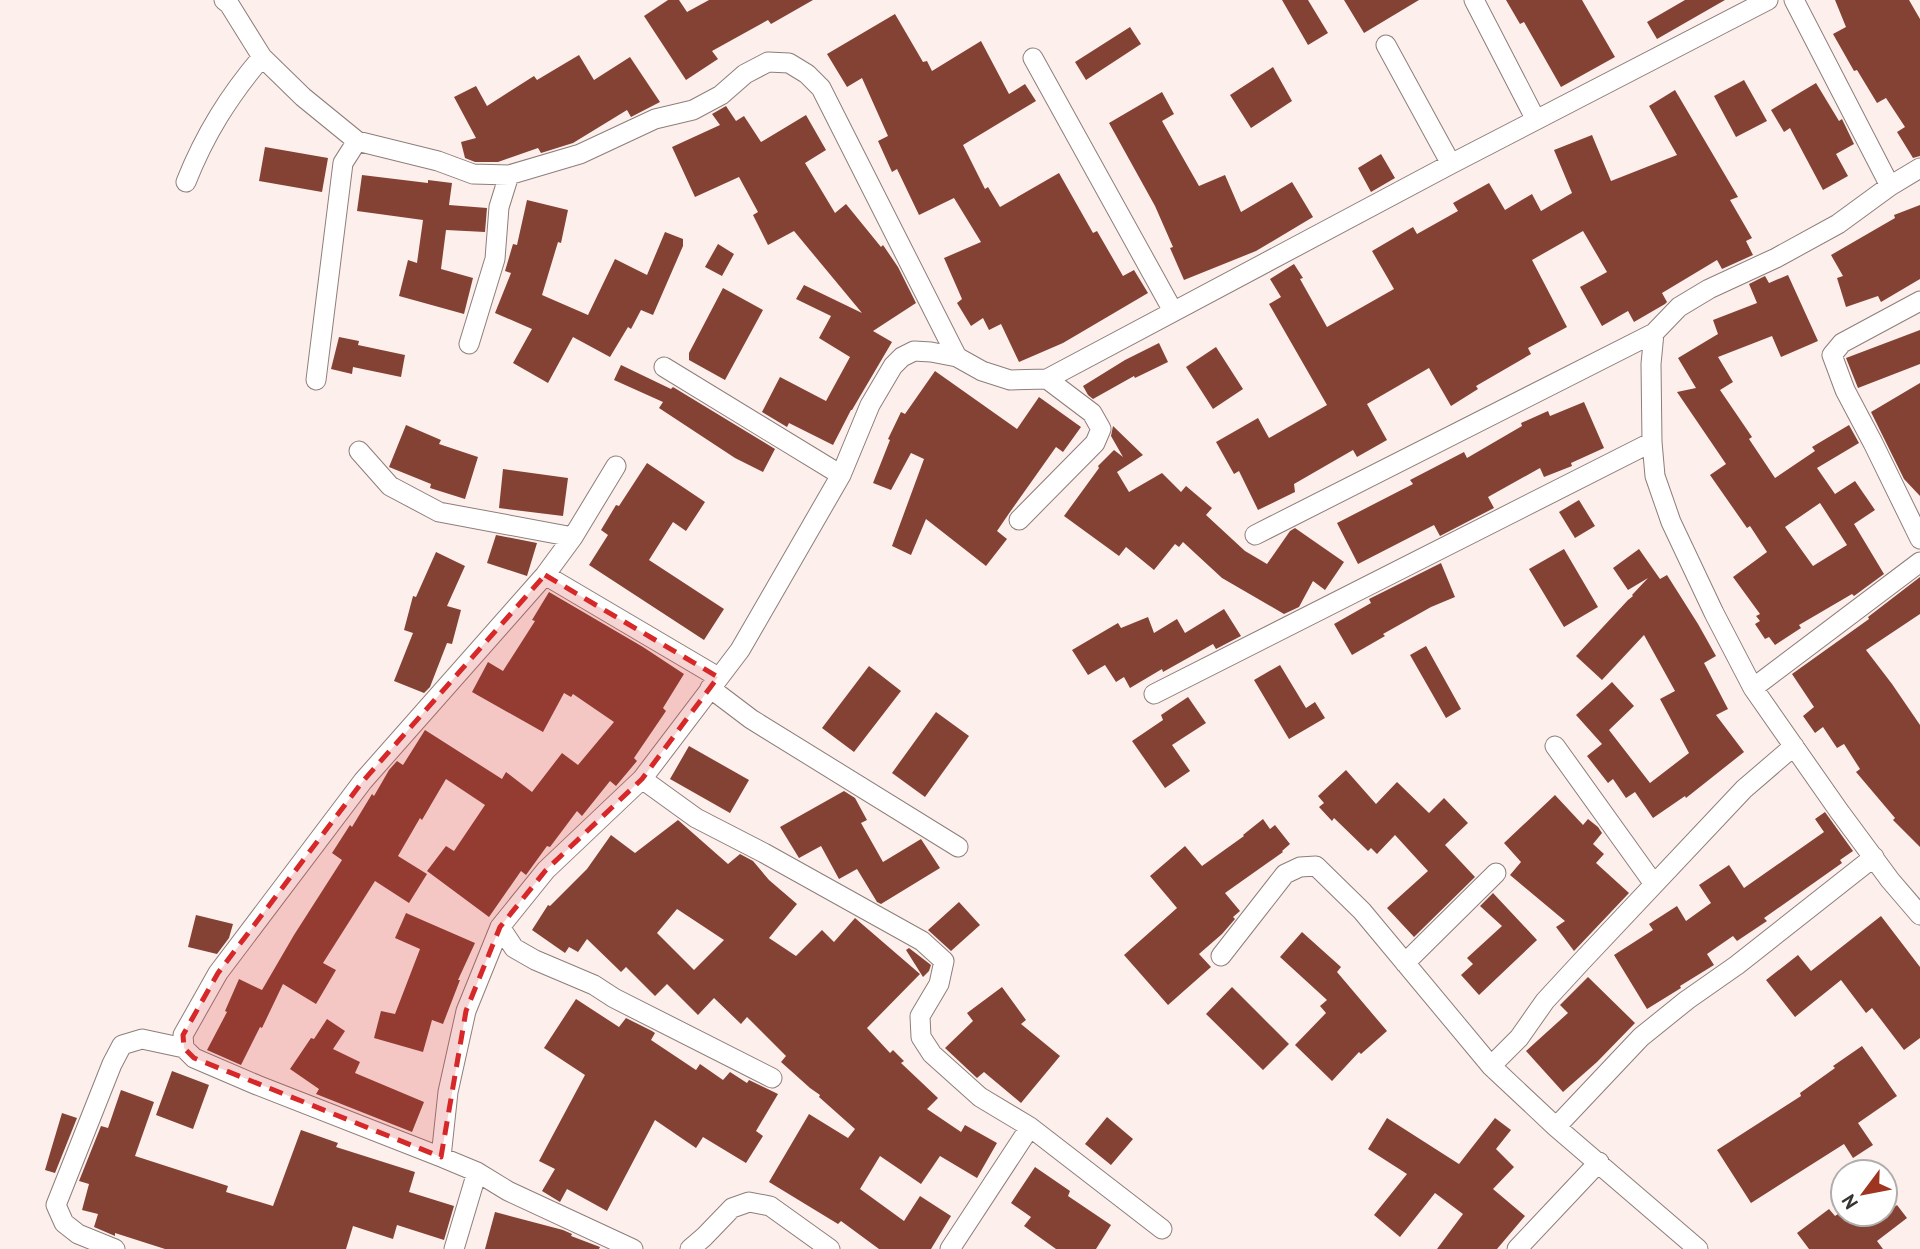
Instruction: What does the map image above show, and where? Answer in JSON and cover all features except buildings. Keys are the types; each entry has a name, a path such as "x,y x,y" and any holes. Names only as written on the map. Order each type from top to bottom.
{"street":[{"path":"224,0 262,57 303,97 356,141 438,161 473,174 509,175 580,154 655,119 692,110 721,94 744,74 768,62 789,63 807,74 821,88 957,357"},
{"path":"1474,0 1536,120"},
{"path":"441,1157 448,1092 466,1011 500,927 546,870 642,779 740,650 841,475 870,405 893,366 902,357 914,351 932,352 957,357 982,371 1010,380 1047,379 1451,164 1768,0"},
{"path":"1794,0 1890,186"},
{"path":"1386,45 1451,164"},
{"path":"186,182 199,148 238,85 262,57"},
{"path":"1033,58 1173,312"},
{"path":"316,380 344,163 356,141"},
{"path":"1255,535 1654,333 1679,307 1838,224 1920,168"},
{"path":"469,344 495,258 499,207 509,175"},
{"path":"1920,301 1843,343 1832,355 1845,390 1920,539"},
{"path":"1654,333 1651,364 1655,477 1671,522 1753,688 1890,880 1918,908"},
{"path":"664,367 841,475"},
{"path":"1020,520 1096,443 1101,429 1092,413 1047,379"},
{"path":"1154,694 1652,442"},
{"path":"359,452 390,486 439,512 573,537"},
{"path":"184,1048 183,1035 218,973 363,781 545,575 573,537 616,466"},
{"path":"1753,688 1920,562"},
{"path":"545,575 714,682 751,719 958,847"},
{"path":"1555,746 1654,884"},
{"path":"1491,1066 1519,1038 1545,1001 1654,884 1744,789 1794,746"},
{"path":"642,779 696,818 922,940 944,961 939,984 920,1016 921,1037 932,1054 980,1097 1030,1127 1162,1229"},
{"path":"1556,1127 1641,1037 1874,857"},
{"path":"1222,956 1284,874 1300,867 1317,866 1362,911 1491,1066 1556,1127 1698,1249"},
{"path":"1405,963 1496,873"},
{"path":"500,927 514,948 535,960 594,985 614,998 772,1078"},
{"path":"115,1249 78,1234 64,1223 56,1205 112,1064 122,1045 142,1038 184,1048 194,1058 257,1085 477,1172 508,1191 633,1249"},
{"path":"950,1249 1030,1127"},
{"path":"1517,1249 1599,1162"},
{"path":"454,1249 477,1172"},
{"path":"690,1249 732,1208 749,1202 770,1206 830,1249"}],"highlighted area":[{"path":"545,575 718,677 642,779 546,870 500,927 466,1011 441,1157 194,1058 184,1048 183,1035 218,973 363,781"}]}
